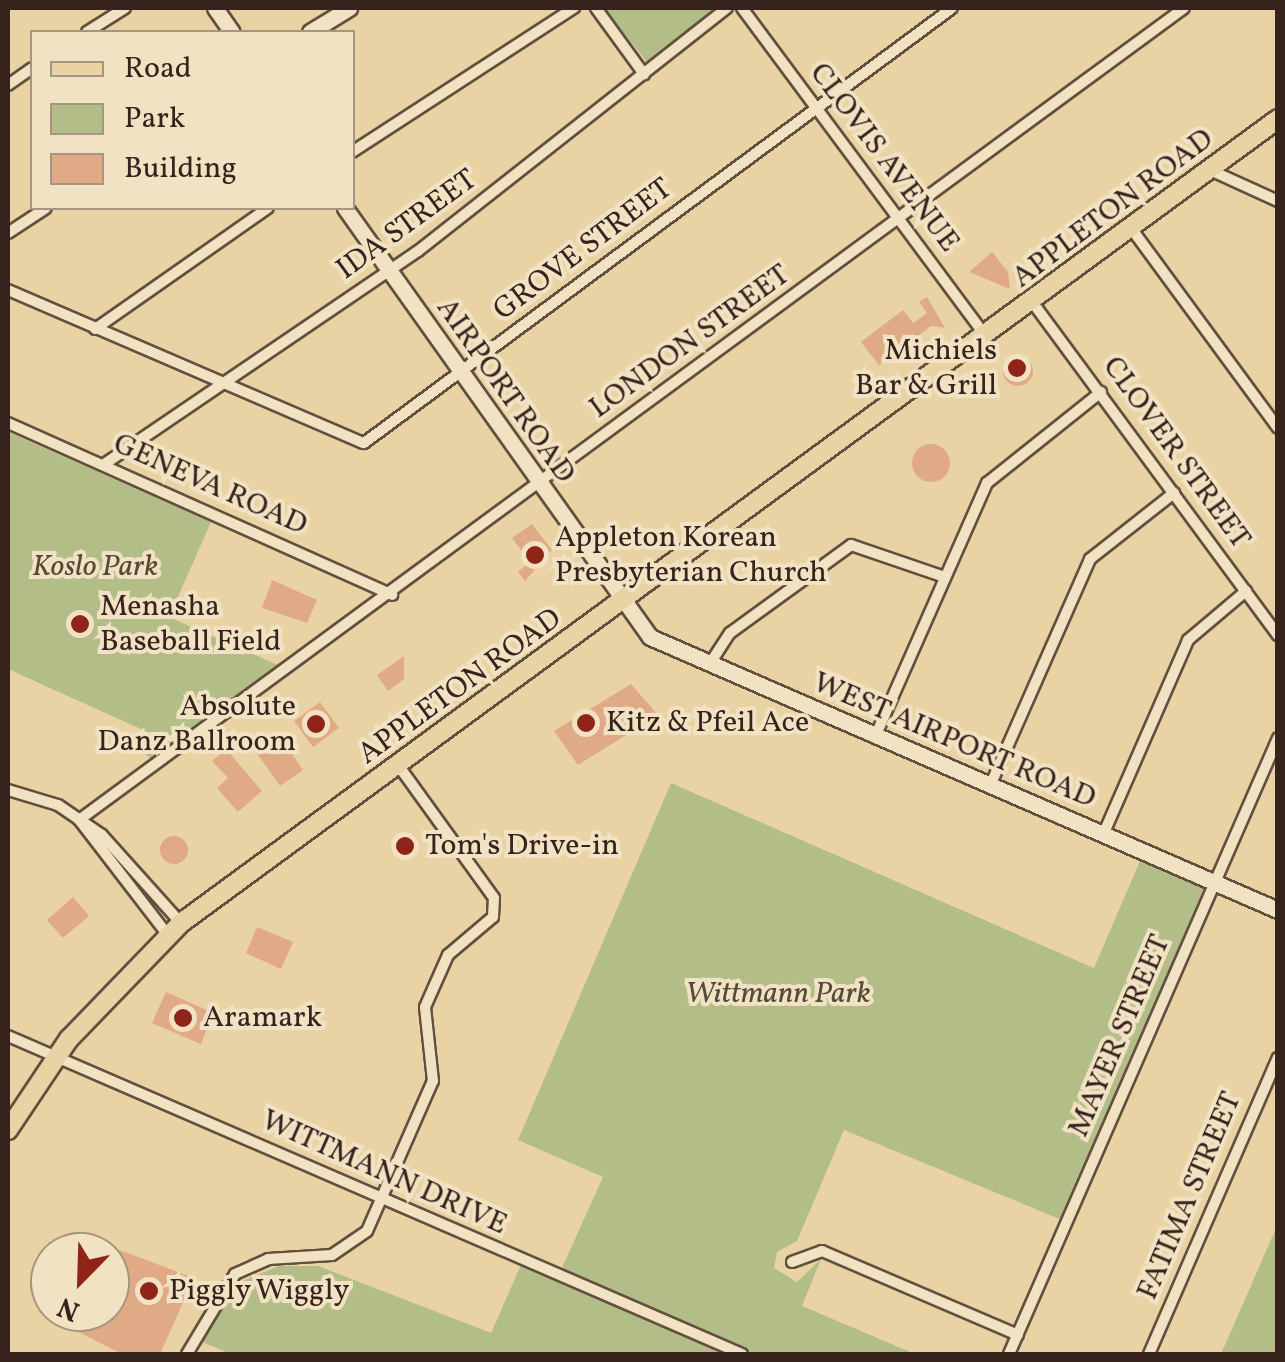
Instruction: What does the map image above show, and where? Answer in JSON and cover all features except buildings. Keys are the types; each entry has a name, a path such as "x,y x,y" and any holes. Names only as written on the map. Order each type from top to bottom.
{"main road":[{"name":"APPLETON ROAD","path":"8,1130 56,1058 174,928 624,604 1278,119"}],"street":[{"path":"90,30 126,8"},
{"path":"216,8 231,30"},
{"path":"313,30 348,8"},
{"path":"355,150 574,8"},
{"path":"596,8 644,74"},
{"name":"IDA STREET","path":"103,465 219,383 389,272 727,8"},
{"name":"CLOVIS AVENUE","path":"742,8 987,337"},
{"name":"GROVE STREET","path":"8,290 360,444 952,8"},
{"name":"LONDON STREET","path":"79,820 392,596 1184,8"},
{"path":"8,85 30,69"},
{"path":"1210,170 1278,200"},
{"path":"8,233 43,210"},
{"path":"95,329 265,210"},
{"name":"AIRPORT ROAD","path":"346,210 456,375 624,604"},
{"path":"1131,228 1278,428"},
{"name":"CLOVER STREET","path":"1034,302 1278,634"},
{"path":"875,736 994,475 1101,392"},
{"name":"GENEVA ROAD","path":"8,423 392,596"},
{"path":"990,786 1094,552 1174,493"},
{"path":"709,665 730,633 851,545 945,577"},
{"path":"1103,835 1188,640 1246,591"},
{"name":"WEST AIRPORT ROAD","path":"624,604 656,642 1278,910"},
{"name":"MAYER STREET","path":"1009,1354 1278,738"},
{"path":"187,1354 214,1295 234,1274 268,1259 344,1249 383,1200 433,1080 425,1007 448,956 496,911 398,765"},
{"path":"8,790 79,820 174,928"},
{"path":"79,820 174,928"},
{"name":"WITTMANN DRIVE","path":"8,1036 742,1354"},
{"name":"FATIMA STREET","path":"1149,1354 1278,1058"},
{"path":"792,1262 822,1251 1018,1335"}],"green space":[{"path":"604,8 716,8 647,62"},
{"name":"Koslo Park","path":"8,432 211,522 169,617 282,667 152,760 144,753 152,734 8,669"},
{"name":"Wittmann Park","path":"671,783 1094,968 1140,861 1204,889 1062,1220 844,1130 797,1241 777,1252 774,1268 797,1282 821,1259 802,1306 915,1354 231,1354 202,1342 233,1285 279,1266 318,1266 491,1333 521,1265 712,1347 716,1337 561,1270 603,1177 518,1140"},
{"path":"1277,1226 1277,1354 1221,1354"}],"place":[{"name":"Michiels Bar & Grill","path":"1017,368"},
{"name":"Appleton Korean Presbyterian Church","path":"535,555"},
{"name":"Menasha Baseball Field","path":"80,624"},
{"name":"Kitz & Pfeil Ace","path":"586,723"},
{"name":"Absolute Danz Ballroom","path":"316,724"},
{"name":"Tom's Drive-in","path":"405,846"},
{"name":"Aramark","path":"183,1018"},
{"name":"Piggly Wiggly","path":"149,1291"}]}
